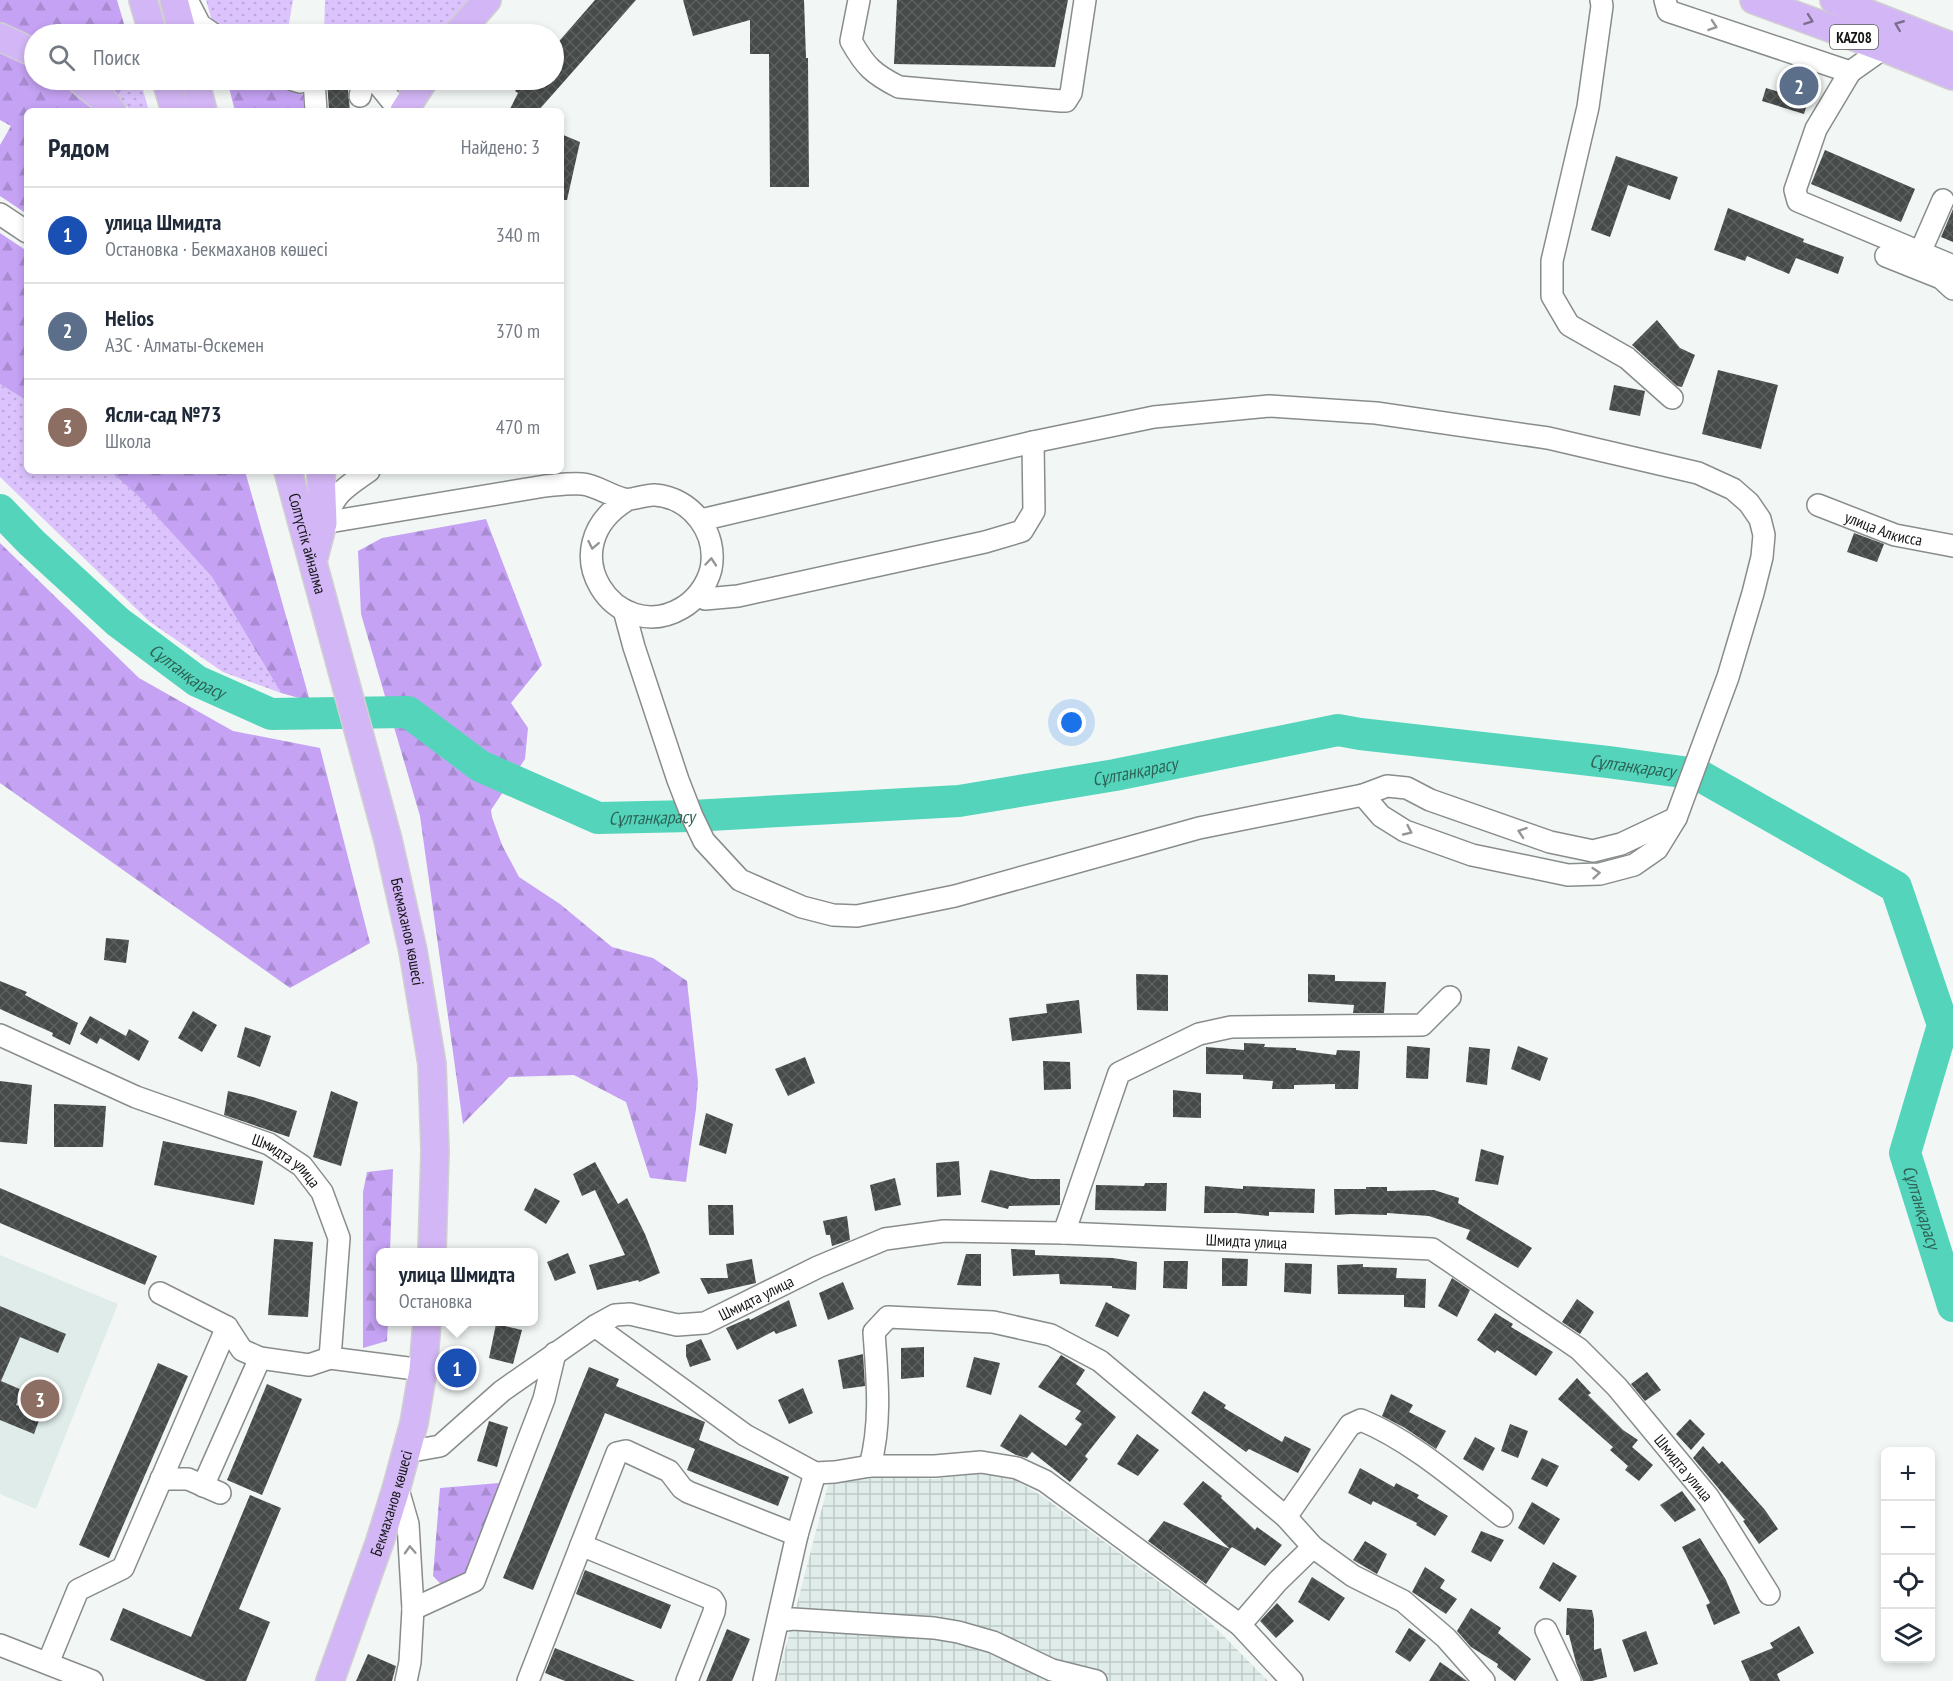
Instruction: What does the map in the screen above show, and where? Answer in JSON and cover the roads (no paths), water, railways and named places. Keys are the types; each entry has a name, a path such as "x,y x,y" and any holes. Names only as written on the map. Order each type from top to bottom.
{"main road":[{"path":"143,0 150,24"},
{"path":"174,0 180,24"},
{"path":"467,24 487,0"},
{"name":"KAZ08","path":"1754,0 1953,76"},
{"name":"KAZ08","path":"1834,0 1953,48"},
{"path":"0,37 24,48"},
{"path":"92,90 110,108"},
{"path":"169,90 174,108"},
{"path":"198,90 202,108"},
{"name":"Солтүстік айналма","path":"289,474 312,523 313,562 327,617"},
{"path":"312,523 320,474"},
{"name":"Бекмаханов көшесі","path":"327,617 361,734 388,840 413,951 432,1064 435,1151 432,1248"},
{"name":"Бекмаханов көшесі","path":"330,1681 397,1486 414,1423 423,1370 427,1326"}],"street":[{"path":"187,0 199,24"},
{"path":"859,0 851,41 862,61 879,77 899,87 1066,101 1071,93 1085,0"},
{"path":"1601,0 1588,107 1552,261 1552,296 1569,325 1627,358 1671,398"},
{"path":"1665,0 1668,10 1850,72"},
{"path":"1884,48 1850,72 1816,129 1795,190 1798,201 1917,260 1953,289"},
{"path":"315,90 316,108"},
{"path":"383,90 395,105 403,107 412,97"},
{"path":"1917,260 1943,200"},
{"path":"0,214 24,230"},
{"path":"1886,256 1953,266"},
{"path":"701,520 1033,442 1154,417 1269,406 1376,413 1548,438 1698,473 1733,489 1749,503 1760,519 1764,535 1762,558 1728,677 1676,818 1658,849 1634,865 1600,874 1568,875 1472,855 1405,831 1381,816 1363,795"},
{"path":"698,595 705,599 738,596 985,542 1022,531 1034,511 1033,442"},
{"path":"312,523 343,489 365,474"},
{"path":"312,523 545,486 582,484 627,500"},
{"path":"647,495 667,497 680,502 701,520 712,545 712,558 708,578 698,595 688,605 663,615 643,616 624,610 603,592 592,568 591,554 598,528 610,512 627,500 647,495"},
{"name":"улица Алкисса","path":"1818,505 1895,535 1953,546"},
{"path":"624,610 678,780 704,841 740,880 802,908 833,915 857,916 955,896 1199,828 1363,795 1387,786 1407,788 1430,801 1550,842 1593,851 1621,844 1676,818"},
{"path":"1064,1233 1119,1073 1199,1034 1231,1027 1422,1024 1450,997"},
{"name":"Шмидта улица","path":"0,1035 136,1097 269,1144 302,1166 322,1192 339,1238 330,1358"},
{"name":"Шмидта улица","path":"406,1452 441,1446 502,1390 595,1326 615,1316 630,1314 677,1325 705,1323 818,1267 885,1239 944,1231 1064,1233 1432,1249 1579,1349 1617,1387 1710,1498 1769,1594"},
{"path":"160,1293 227,1327 242,1350 260,1358 309,1365 330,1358 423,1370"},
{"path":"870,1466 876,1445 878,1386 874,1332 888,1317 993,1322 1051,1335 1100,1361 1286,1517 1313,1546 1353,1576 1403,1601 1446,1638 1484,1681"},
{"path":"595,1326 746,1436 815,1473 870,1466 935,1466 981,1462 1017,1468 1045,1481 1240,1625 1292,1681"},
{"path":"48,1663 78,1590 123,1568 227,1327"},
{"path":"413,1609 474,1581 544,1400 555,1353"},
{"path":"161,1479 188,1479 211,1490 260,1358"},
{"path":"1286,1517 1350,1425 1361,1420 1384,1430 1453,1478 1502,1516"},
{"path":"528,1681 617,1453 626,1451 669,1471 688,1492 797,1535"},
{"path":"765,1681 797,1535 815,1473"},
{"path":"397,1486 408,1524 413,1609 410,1662 406,1681"},
{"path":"581,1545 712,1599 715,1604 714,1612 687,1681"},
{"path":"1240,1625 1277,1582 1313,1546"},
{"path":"778,1620 934,1628 958,1632 993,1642 1049,1676 1096,1681"},
{"path":"1546,1630 1570,1681"},
{"path":"0,1645 92,1681"}],"waterway":[{"name":"Сұлтанқарасу","path":"0,510 32,543 118,622 197,681 271,714 408,712 480,766 598,818 692,816 959,801 1115,775 1338,730 1697,774 1896,887 1943,1025 1905,1153 1953,1306"}],"place":[{"name":"Helios","path":"1799,86"},
{"name":"улица Шмидта","path":"457,1368"},
{"name":"Ясли-сад №73","path":"40,1399"}]}
